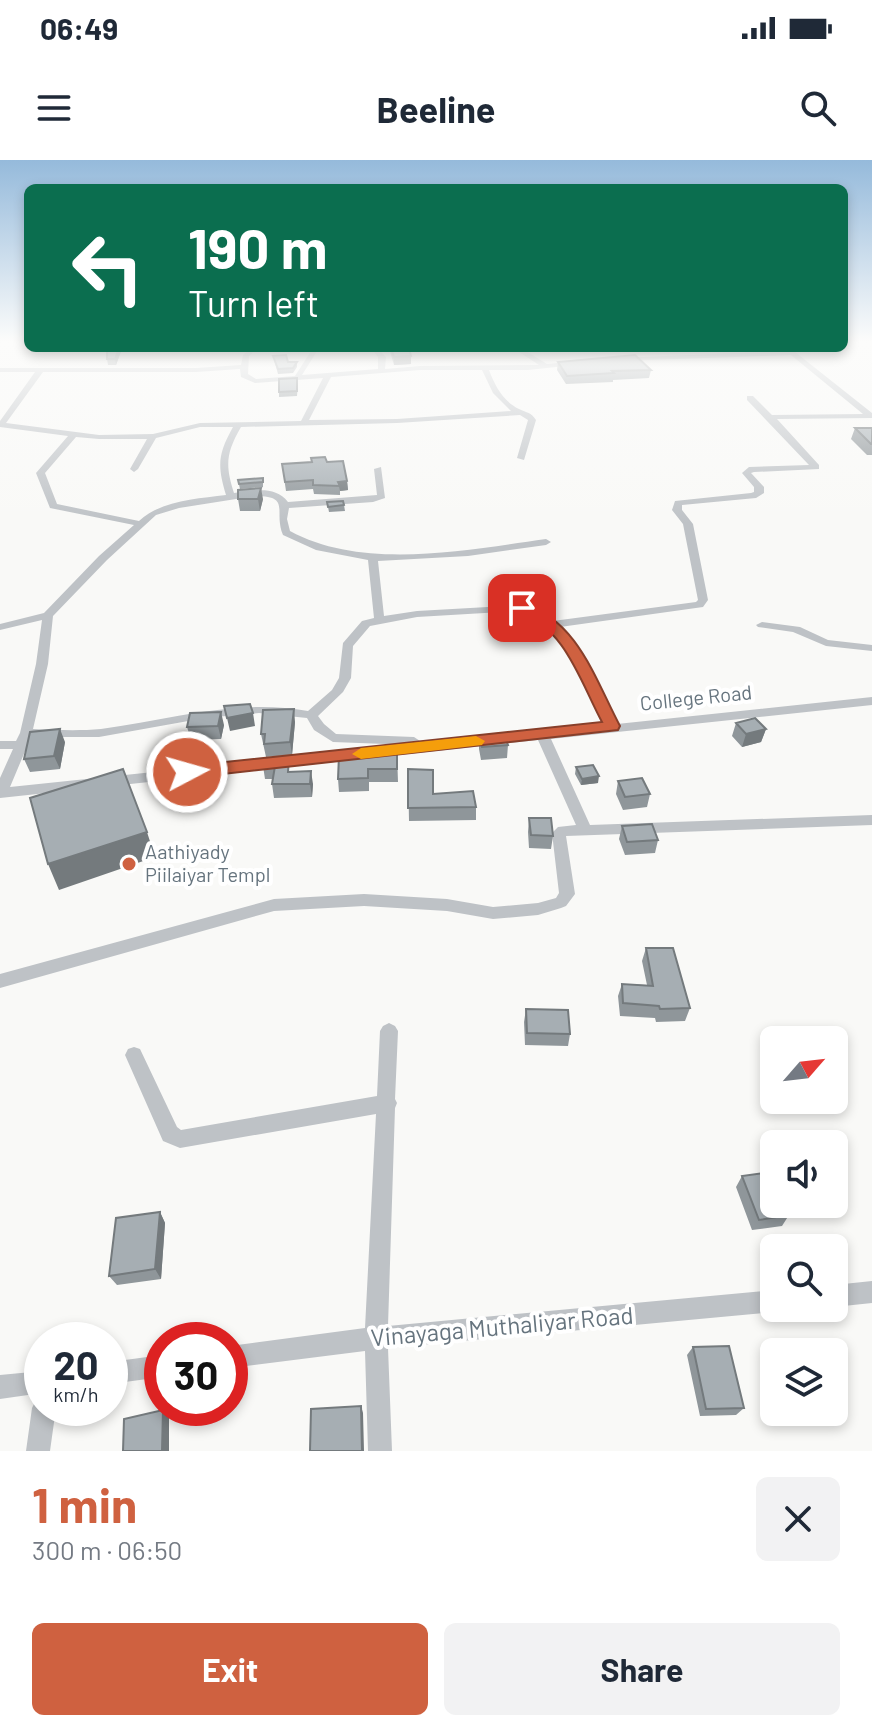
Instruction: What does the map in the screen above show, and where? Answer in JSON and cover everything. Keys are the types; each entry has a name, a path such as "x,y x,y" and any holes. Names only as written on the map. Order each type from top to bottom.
{"street":[{"path":"0,425 17,402"},
{"path":"305,421 314,402"},
{"path":"506,402 519,413"},
{"path":"554,624 699,605 703,600 688,524 677,510 678,503 753,496 759,493 759,487 746,473 752,469 816,467 754,402"},
{"path":"854,402 872,416"},
{"path":"0,425 99,437 153,436 200,425 397,421 519,413 529,415 532,420 521,458"},
{"path":"770,417 872,416"},
{"path":"231,497 221,467 226,446 239,423"},
{"path":"75,433 40,473 49,501 53,506 142,524"},
{"path":"134,469 153,436"},
{"path":"285,505 382,496 378,469"},
{"path":"0,627 48,615 103,558 161,510 231,497 269,493 282,499 285,505 282,519 286,533 320,550 373,558 468,553 546,542"},
{"path":"373,558 379,618"},
{"path":"311,715 337,692 345,678 347,645 366,623 379,618 522,608 538,613 564,634 612,726"},
{"path":"0,792 23,739 42,664 48,615"},
{"path":"762,625 796,629 826,643 872,648"},
{"name":"College Road","path":"0,792 872,701"},
{"path":"0,745 23,739 96,734 247,708 293,710 311,715 319,727 333,738 413,741 434,746"},
{"path":"542,734 585,830"},
{"path":"0,981 274,905 364,900 447,905 493,913 538,909 561,902 567,894 559,833 872,820"},
{"path":"380,1451 376,1338 389,1031"},
{"path":"134,1055 170,1134 180,1139 388,1103"},
{"path":"848,1295 872,1292"},
{"name":"Vinayaga Muthaliyar Road","path":"248,1355 376,1338 760,1302"},
{"path":"0,1387 24,1384"},
{"path":"38,1451 41,1426"}],"building":[{"path":"855,428 872,428 872,444 871,444"},
{"path":"325,457 327,462 343,461 347,481 338,482 340,486 313,485 313,480 285,482 282,464 312,462 311,458"},
{"path":"263,478 263,482 239,484 238,480"},
{"path":"261,488 258,499 238,499 238,490"},
{"path":"343,501 344,505 328,507 327,502"},
{"path":"250,704 253,713 227,718 224,706"},
{"path":"294,709 290,742 264,744 265,734 261,734 263,710"},
{"path":"221,712 218,726 187,727 190,713"},
{"path":"755,718 766,729 746,734 736,723"},
{"path":"60,729 54,756 24,759 30,732"},
{"path":"504,734 508,745 482,747 479,736"},
{"path":"397,753 397,769 368,769 368,778 338,779 339,755"},
{"path":"289,757 288,772 311,771 310,784 272,784 275,766 263,766 263,759"},
{"path":"593,765 599,776 582,779 576,767"},
{"path":"123,769 147,832 48,864 30,798"},
{"path":"408,769 433,770 433,794 473,791 476,807 408,808"},
{"path":"642,778 650,794 625,797 618,781"},
{"path":"529,818 551,818 553,836 531,835"},
{"path":"652,824 658,840 627,842 622,826"},
{"path":"646,948 673,948 690,1008 660,1009 659,1006 623,1003 622,984 653,986"},
{"path":"526,1009 568,1010 570,1034 527,1033"},
{"path":"760,1174 760,1218 771,1218 759,1220 742,1176"},
{"path":"160,1212 155,1269 109,1276 116,1218"},
{"path":"729,1346 744,1408 706,1409 693,1347"},
{"path":"361,1406 362,1451 310,1451 311,1409"},
{"path":"144,1414 144,1426 163,1426 162,1451 123,1451 124,1426 128,1426 128,1418"}],"slow traffic":[{"path":"361,754 476,741"}],"place":[{"name":"Aathiyady Piilaiyar Templ","path":"129,864"}],"route":[{"path":"187,772 612,726 564,634 538,613 522,608"}]}
